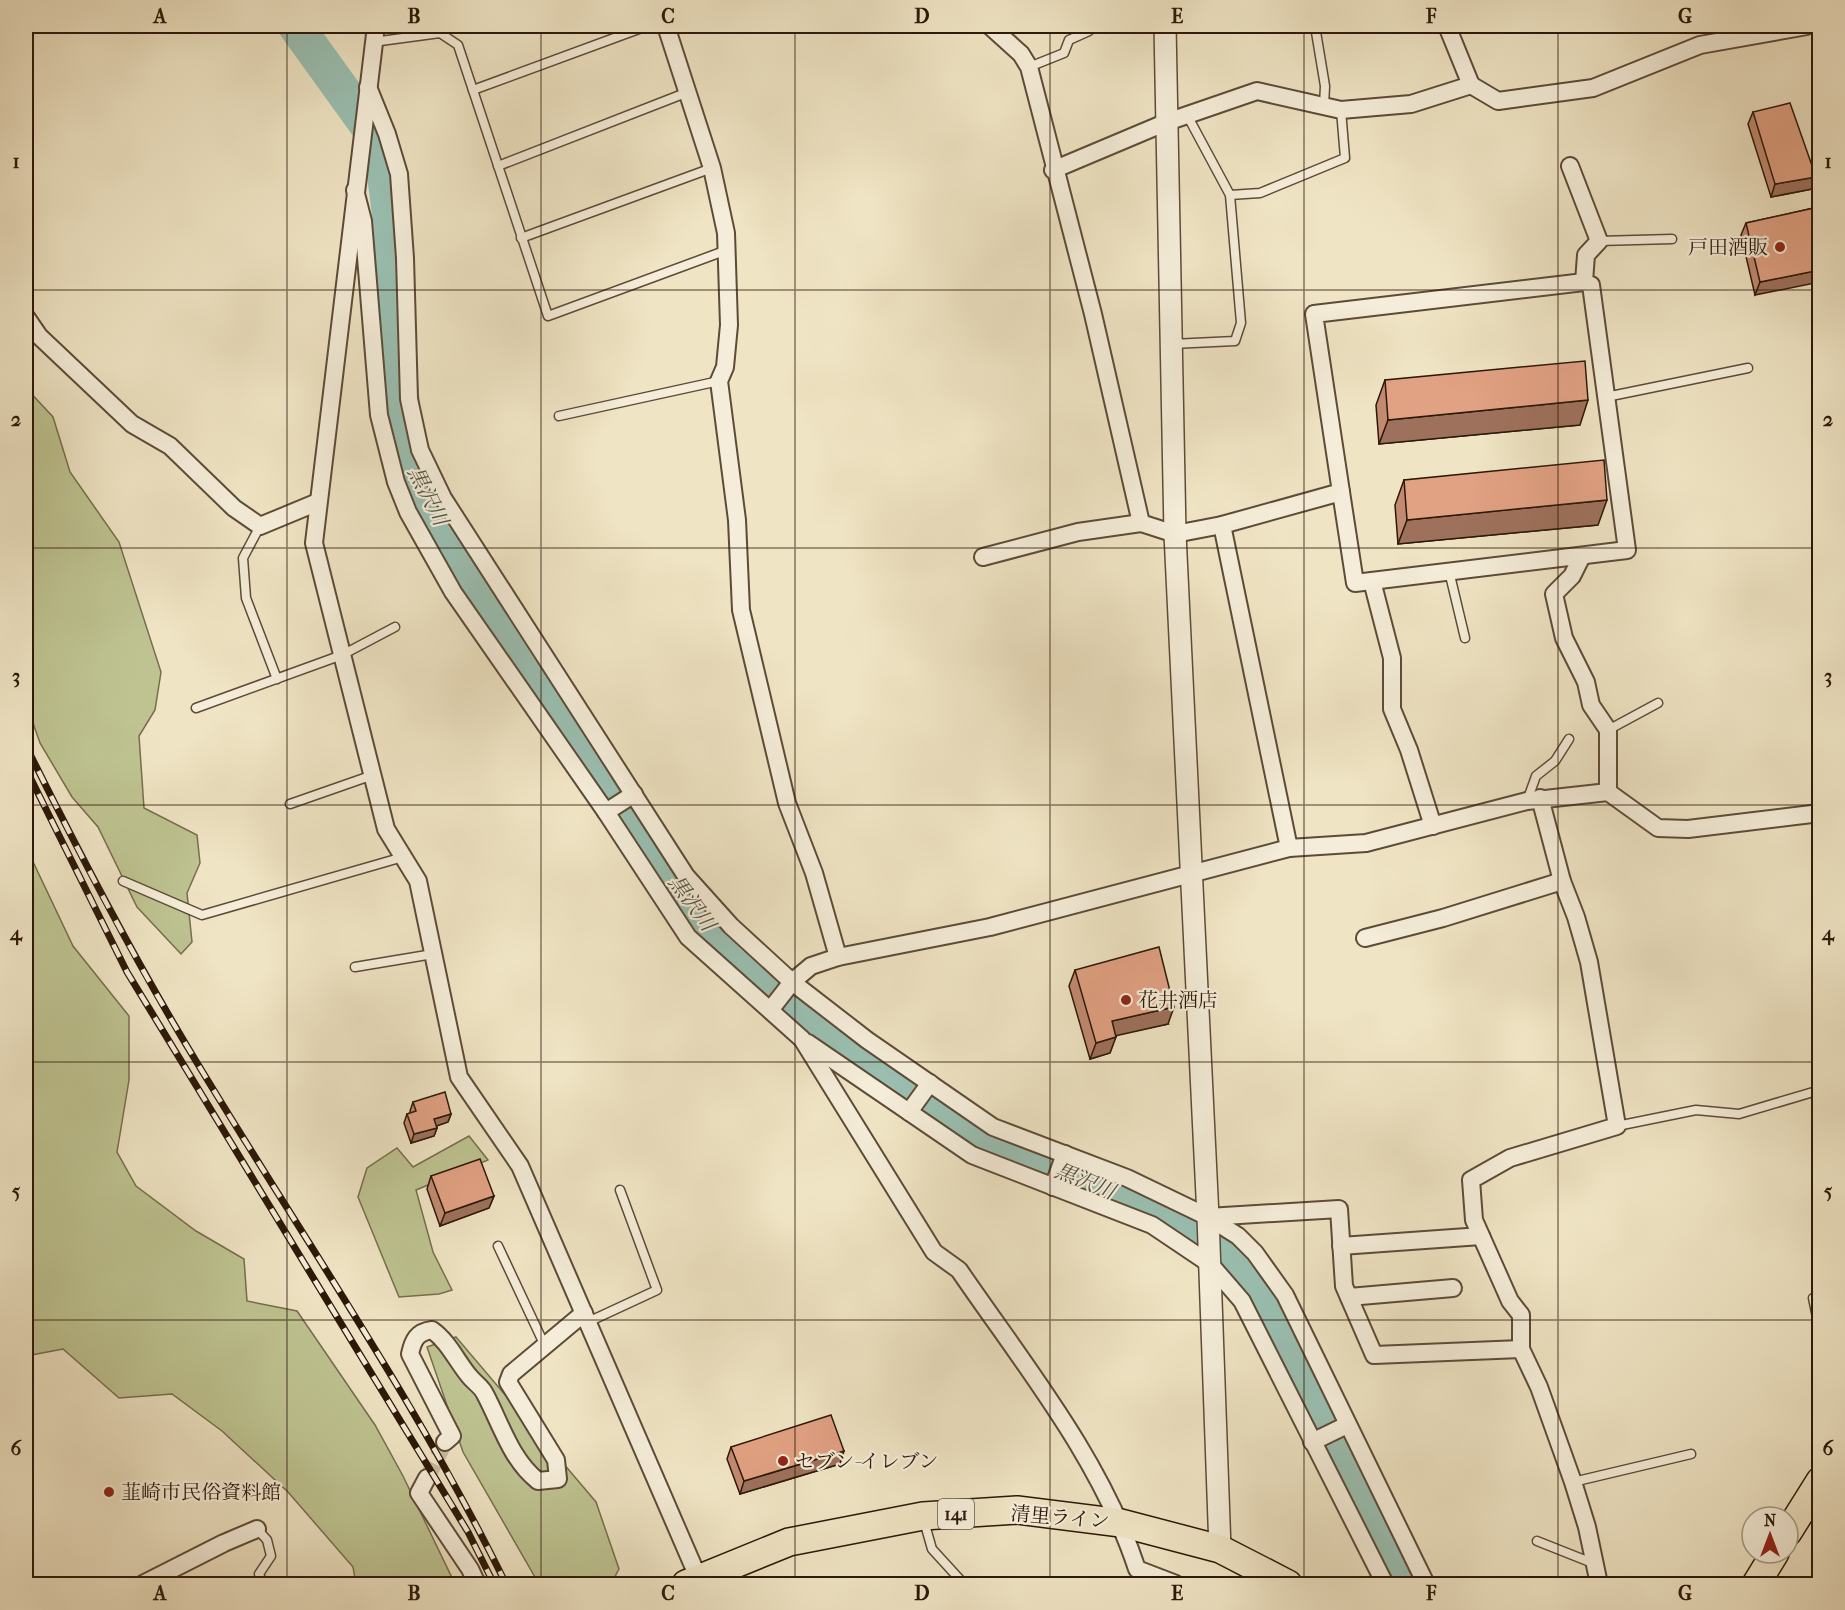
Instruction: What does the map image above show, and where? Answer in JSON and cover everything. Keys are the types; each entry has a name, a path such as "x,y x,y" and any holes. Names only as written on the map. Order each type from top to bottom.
{"highway":[{"path":"1800,1512 1820,1480"},
{"name":"清里ライン","path":"695,1582 789,1542 923,1516 1017,1510 1120,1523 1220,1549 1288,1584"},
{"path":"1756,1584 1768,1565"}],"street":[{"path":"666,26 712,168 726,233 729,325 725,367 719,381 738,520 741,610 787,803 814,873 838,957"},
{"path":"990,26 1021,54 1029,67 1053,170 1093,314 1141,523"},
{"path":"1164,26 1177,119 1171,344 1175,534 1208,1216 1220,1549"},
{"path":"1447,26 1471,85 1497,101 1593,88 1700,45 1807,26"},
{"path":"374,34 314,543 386,829 418,881 459,1077 520,1166 586,1318 695,1582"},
{"path":"1053,170 1177,119 1257,91 1341,110 1411,104 1471,85"},
{"path":"367,92 387,134 399,174 405,258 409,399 420,450 443,498 686,876 789,985 993,1127 1064,1157 1127,1178 1208,1216 1238,1236 1286,1295 1343,1427 1426,1584"},
{"path":"1570,166 1599,241 1586,255 1584,282"},
{"path":"355,190 363,221 379,415 400,492 408,512 453,592 609,810 688,937 773,1006 802,1039 934,1252 959,1270 1081,1449 1120,1523 1137,1569 1176,1584"},
{"path":"1584,282 1591,285 1606,397 1628,550 1355,583 1314,314 1584,282"},
{"path":"26,317 39,336 132,424 170,446 234,508 260,526 318,502"},
{"path":"982,557 1078,532 1141,523 1175,534 1222,525 1341,492"},
{"path":"1222,525 1289,848"},
{"path":"1582,556 1572,576 1554,594 1564,638 1586,682 1591,705 1608,730 1608,792"},
{"path":"1372,580 1392,658 1392,709 1409,750 1433,826"},
{"path":"773,1006 789,985 811,966 838,957 990,927 1191,872 1289,848 1366,843 1533,799 1608,792 1658,828 1688,829 1820,813"},
{"path":"609,810 632,795"},
{"path":"1533,799 1576,917 1589,962 1617,1126 1510,1158 1471,1180 1474,1220 1510,1300 1521,1315 1521,1348 1539,1387 1573,1482 1587,1527 1599,1584"},
{"path":"1365,938 1443,918 1562,881"},
{"path":"802,1039 972,1155 1054,1183 1152,1225 1210,1264 1242,1302 1317,1440 1385,1584"},
{"path":"909,1112 930,1083"},
{"path":"1054,1183 1064,1157"},
{"path":"1208,1216 1339,1209 1344,1286 1374,1355 1521,1348"},
{"path":"1341,1246 1481,1236"},
{"path":"1349,1297 1453,1288"},
{"path":"445,1442 452,1436 410,1354 413,1340 423,1332 432,1330 440,1336 469,1376 484,1391 515,1455 530,1474 538,1481 558,1479 556,1460 508,1382 511,1374 545,1346 586,1318"},
{"path":"1317,1440 1343,1427"},
{"path":"427,1478 419,1493 477,1584"},
{"path":"143,1584 224,1543 257,1530"}],"lane":[{"path":"473,90 647,26"},
{"path":"1315,26 1325,86 1324,106"},
{"path":"1029,67 1064,53 1069,40 1089,31"},
{"path":"374,34 440,33 458,45 548,316 727,250"},
{"path":"498,166 688,92"},
{"path":"1230,195 1260,193 1345,158 1341,110"},
{"path":"1171,344 1235,341 1242,323 1230,195 1177,119"},
{"path":"521,238 712,168"},
{"path":"1599,241 1672,239"},
{"path":"1606,397 1748,368"},
{"path":"559,416 719,381"},
{"path":"260,526 243,558 246,598 278,678"},
{"path":"1449,571 1465,638"},
{"path":"196,708 342,655 395,627"},
{"path":"1608,730 1658,703"},
{"path":"1533,799 1536,776 1555,761 1569,739"},
{"path":"291,804 373,775"},
{"path":"123,881 201,915 403,857"},
{"path":"355,967 433,954"},
{"path":"1617,1126 1696,1110 1739,1114 1820,1090"},
{"path":"586,1318 657,1290 620,1190"},
{"path":"498,1246 545,1346"},
{"path":"1820,1296 1813,1298 1820,1332"},
{"path":"1573,1482 1691,1454"},
{"path":"923,1516 932,1549 964,1584"},
{"path":"257,1530 267,1540 270,1556 258,1574 263,1584"},
{"path":"1537,1541 1595,1564"}],"green space":[{"path":"26,388 53,417 70,472 119,542 161,672 155,710 139,736 144,808 197,835 200,863 187,893 192,942 181,954 137,907 98,827 72,797 40,743 26,703"},
{"path":"26,847 73,946 129,1016 129,1080 117,1152 136,1186 196,1231 244,1259 247,1301 297,1311 375,1425 403,1476 455,1584 356,1584 353,1567 288,1492 222,1431 172,1394 119,1398 63,1349 26,1356"},
{"path":"469,1136 488,1160 416,1190 433,1252 452,1290 439,1294 399,1297 358,1197 367,1168 397,1148 413,1167"},
{"path":"456,1337 596,1502 619,1569 611,1584 539,1584 463,1452 427,1347"}],"building":[{"path":"1790,103 1816,177 1775,184 1753,112"},
{"name":"戸田酒販","path":"1814,208 1820,228 1820,270 1760,282 1746,223"},
{"path":"1585,361 1588,400 1388,420 1385,380"},
{"path":"1604,460 1607,500 1407,520 1404,480"},
{"path":"1159,947 1174,1007 1112,1021 1116,1037 1096,1043 1075,970"},
{"path":"445,1092 451,1114 434,1119 437,1128 414,1134 407,1114 416,1111 413,1102"},
{"path":"480,1159 494,1196 445,1213 431,1176"},
{"name":"セブン-イレブン","path":"831,1415 844,1451 744,1481 731,1447"}],"waterway":[{"name":"黒沢川","path":"296,26 381,144 391,222 394,313 406,451 427,503 705,926 765,981 842,1040 948,1114 1004,1148 1172,1216 1244,1264 1280,1321 1407,1584"}],"tunnel":[{"path":"427,1478 445,1442"}],"railway":[{"path":"26,746 153,988 238,1130 398,1386 436,1451 506,1584"},
{"path":"26,769 127,972 468,1532 494,1584"}],"place":[{"name":"戸田酒販","path":"1780,247"},
{"name":"花井酒店","path":"1126,1000"},
{"name":"セブン-イレブン","path":"783,1461"},
{"name":"韮崎市民俗資料館","path":"109,1492"}]}
